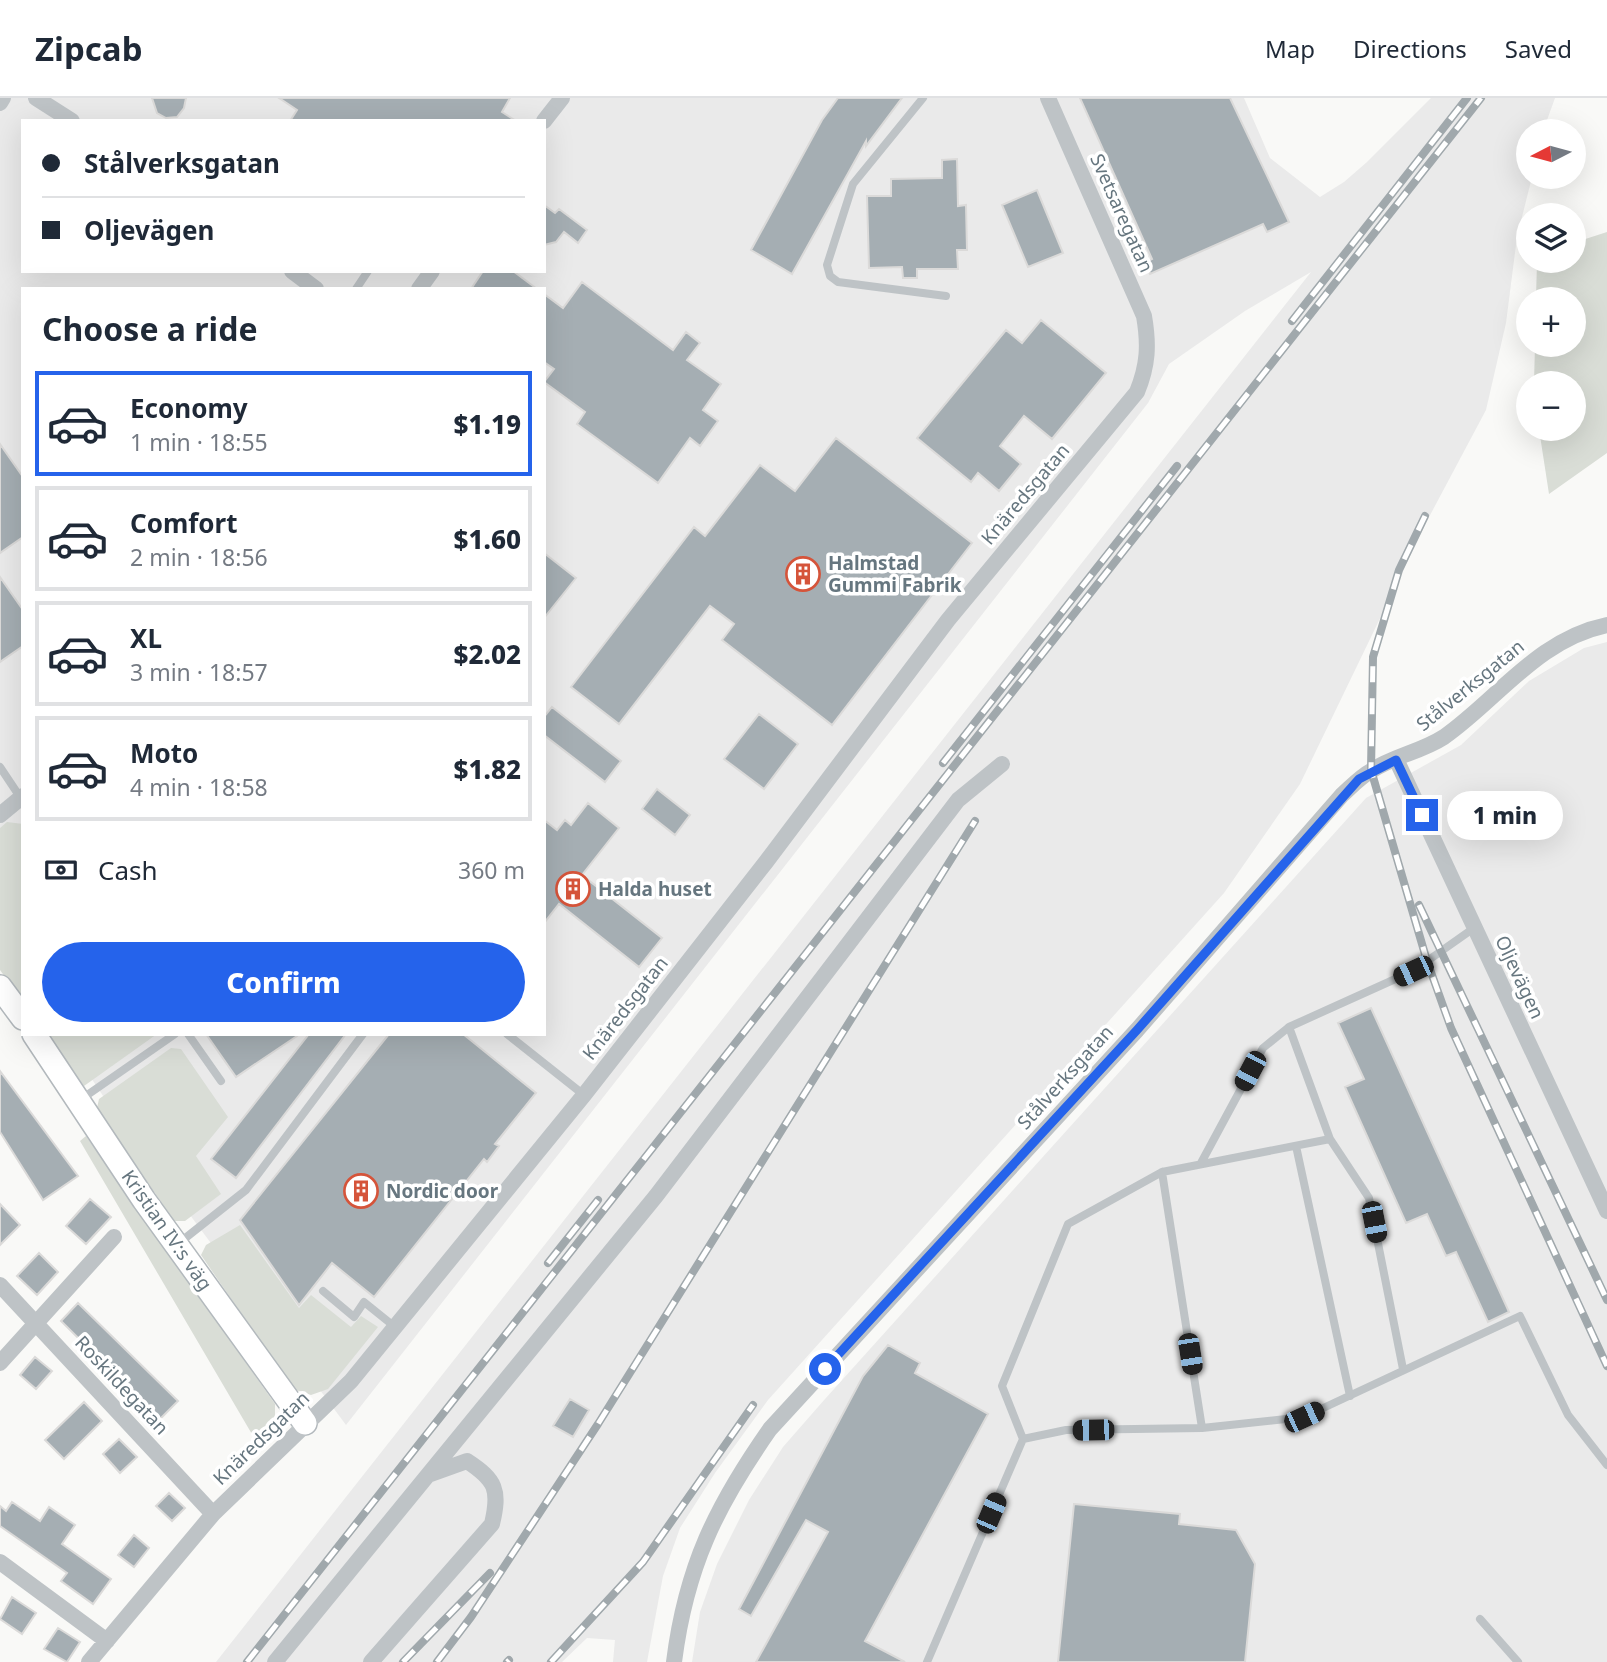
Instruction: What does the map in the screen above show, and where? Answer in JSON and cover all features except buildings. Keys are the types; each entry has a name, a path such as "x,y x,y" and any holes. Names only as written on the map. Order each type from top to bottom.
{"street":[{"path":"36,98 69,119"},
{"path":"546,119 562,98"},
{"name":"Svetsaregatan","path":"1048,98 1144,316 1149,347"},
{"path":"295,273 313,287"},
{"name":"Knäredsgatan","path":"89,1662 213,1514 351,1381 584,1095 766,862 948,620 1137,392 1146,370 1149,347"},
{"name":"Stålverksgatan","path":"674,1662 689,1583 709,1527 735,1479 770,1429 1137,1030 1342,795 1371,770 1443,737 1478,710 1522,668 1556,645 1607,625"},
{"name":"Oljevägen","path":"1396,760 1607,1211"},
{"path":"275,1662 656,1196 958,800 1002,764"},
{"path":"0,814 21,799"},
{"path":"0,987 21,1015"},
{"name":"Kristian IV:s väg","path":"35,1036 177,1245 305,1423"},
{"path":"0,1363 114,1237"},
{"name":"Roskildegatan","path":"0,1285 213,1514"},
{"path":"371,1662 492,1524 498,1499 488,1475 467,1461 426,1475"},
{"path":"0,1562 107,1641"}],"lane":[{"path":"923,98 853,184 827,265 830,276 838,282 947,296"},
{"path":"0,767 21,797"},
{"path":"1200,1163 1263,1048 1290,1027 1413,971 1474,928"},
{"path":"1290,1027 1330,1139 1369,1198 1404,1369"},
{"path":"80,1100 172,1036"},
{"path":"189,1036 221,1081"},
{"path":"177,1245 246,1190 362,1036"},
{"path":"509,1036 584,1095"},
{"path":"927,1662 1023,1439 1002,1386 1068,1224 1162,1172 1330,1139"},
{"path":"1296,1146 1350,1396"},
{"path":"1162,1172 1202,1429"},
{"path":"323,1291 354,1317 364,1302 395,1327"},
{"path":"1023,1439 1066,1430 1202,1429 1304,1417 1520,1316 1568,1415 1607,1465"},
{"path":"1480,1619 1518,1662"}],"shaded area":[{"path":"0,98 1244,98 1270,158 1320,197 1344,182 1367,162 1431,98 1555,98 1547,119 1516,119 1516,189 1529,189 1526,203 1516,203 1516,245 1506,323 1486,410 1428,519 1300,784 1224,893 768,1400 715,1473 680,1528 663,1576 647,1662 613,1662 615,1640 587,1638 562,1662 216,1662 1311,272 1245,311 1169,364 1148,403 346,1425 115,1114 63,1036 546,1036 546,287 21,287 21,974 0,943"},
{"path":"1607,232 1607,453 1549,494 1541,441 1586,441 1586,371 1534,371 1535,357 1586,357 1586,287 1536,287 1537,273 1586,273 1586,239"},
{"path":"1607,642 1607,1662 692,1662 700,1612 717,1564 749,1500 783,1447 825,1399 1366,798 1461,745 1529,681 1584,648"},
{"path":"7,822 21,824 21,999 0,970 0,828"},
{"path":"46,1036 154,1036 84,1086"},
{"path":"171,1048 181,1049 228,1117 196,1156 221,1194 185,1221 174,1221 97,1108 99,1099"},
{"path":"86,1136 275,1404 275,1427 259,1446 80,1141"},
{"path":"240,1225 299,1308 311,1295 351,1327 361,1316 378,1327 328,1389 311,1395 293,1389 201,1255 206,1245"}],"railway":[{"path":"1292,321 1467,98"},
{"path":"247,1662 1481,98"},
{"path":"943,763 1177,466"},
{"path":"1425,516 1399,570 1373,657 1371,770 1427,961 1451,1028 1607,1366"},
{"path":"437,1662 471,1617 598,1424 975,821"},
{"path":"1419,905 1607,1300"},
{"path":"548,1263 598,1200"},
{"path":"551,1662 643,1562 753,1405"},
{"path":"403,1662 490,1573"}],"place":[{"name":"Halmstad Gummi Fabrik","path":"803,574"},
{"name":"Halda huset","path":"573,889"},
{"name":"Nordic door","path":"361,1191"}],"route":[{"path":"825,1369 1137,1030 1342,795 1359,779 1380,765 1396,760 1422,815"}]}
